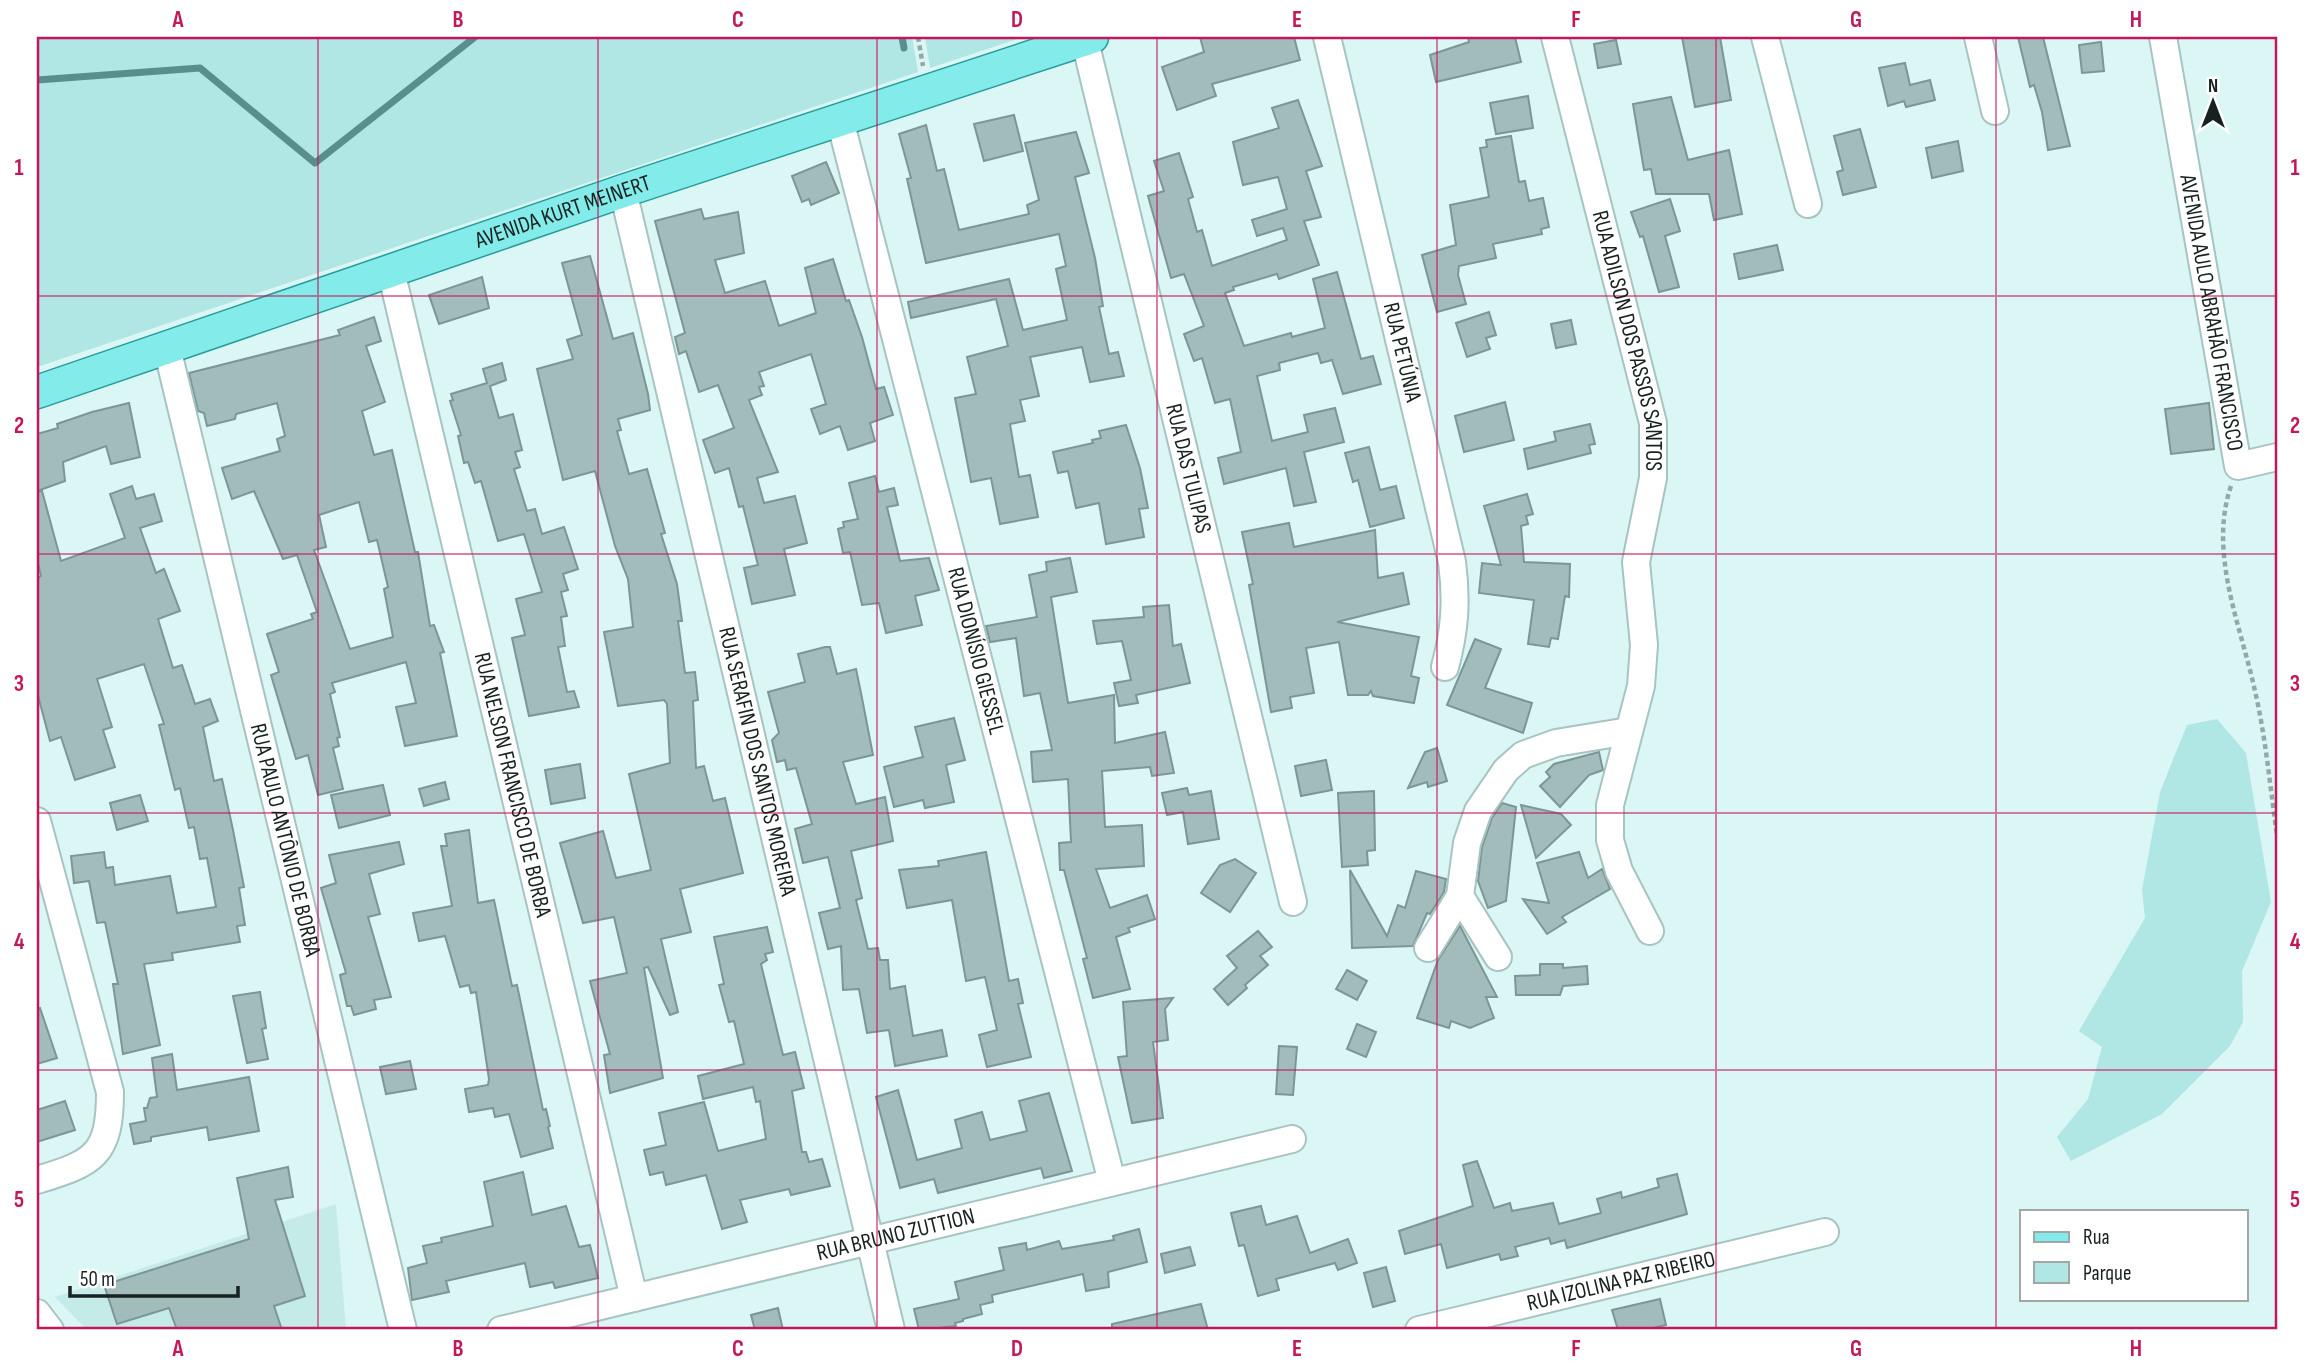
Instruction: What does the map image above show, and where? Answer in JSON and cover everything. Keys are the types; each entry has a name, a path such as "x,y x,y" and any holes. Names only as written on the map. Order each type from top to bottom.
{"main road":[{"name":"AVENIDA KURT MEINERT","path":"37,392 624,191 1087,38"}],"street":[{"name":"RUA PETÚNIA","path":"1327,37 1452,562 1457,597 1455,629 1446,667"},
{"name":"RUA ADILSON DOS PASSOS SANTOS","path":"1555,37 1653,423 1653,478 1636,562 1644,645 1641,686 1611,805 1611,840 1619,871 1650,930"},
{"path":"1765,37 1808,204"},
{"path":"1978,37 1995,111"},
{"name":"AVENIDA AULO ABRAHÃO FRANCISCO","path":"2162,37 2238,466"},
{"name":"RUA DAS TULIPAS","path":"1087,38 1293,902"},
{"name":"RUA DIONÍSIO GIESSEL","path":"840,120 1112,1182"},
{"name":"RUA SERAFIN DOS SANTOS MOREIRA","path":"624,191 868,1242 891,1330"},
{"name":"RUA NELSON FRANCISCO DE BORBA","path":"391,271 634,1298"},
{"name":"RUA PAULO ANTÔNIO DE BORBA","path":"167,348 403,1330"},
{"path":"2238,466 2277,457"},
{"path":"1428,948 1460,896 1467,843 1478,811 1506,771 1523,755 1556,743 1629,731"},
{"path":"37,821 110,1092 110,1120 102,1147 86,1162 37,1180"},
{"path":"1460,896 1498,957"},
{"name":"RUA BRUNO ZUTTION","path":"501,1330 1292,1139"},
{"name":"RUA IZOLINA PAZ RIBEIRO","path":"1419,1330 1825,1232"},
{"path":"37,1313 50,1330"}],"path":[{"name":"AVENIDA AULO ABRAHÃO FRANCISCO","path":"2238,466 2225,503 2223,545 2262,728 2277,835"}],"shaded area":[{"path":"336,1204 346,1330 87,1330 55,1297"}],"green space":[{"path":"37,37 912,37 918,72 37,367"},
{"path":"925,37 1023,37 930,68"},
{"path":"2217,719 2246,753 2271,902 2242,971 2243,1022 2230,1046 2162,1114 2071,1161 2057,1137 2088,1099 2102,1047 2079,1031 2145,918 2142,890 2160,792 2187,725"}],"building":[{"path":"1200,37 1294,37 1300,60 1212,84 1216,96 1177,110 1162,67 1204,52"},
{"path":"1468,37 1515,37 1521,62 1436,82 1430,55 1469,42"},
{"path":"1682,37 1720,37 1731,100 1695,107"},
{"path":"2018,37 2043,37 2070,146 2048,150 2042,112 2034,85 2030,87"},
{"path":"1616,40 1621,64 1598,68 1594,44"},
{"path":"2101,42 2104,71 2082,73 2079,45"},
{"path":"1905,63 1910,85 1930,80 1935,100 1906,107 1904,101 1888,106 1879,68"},
{"path":"1528,96 1533,128 1496,134 1490,103"},
{"path":"1671,97 1688,160 1729,150 1742,214 1714,220 1709,194 1656,194 1651,169 1644,170 1633,104"},
{"path":"1298,100 1322,166 1306,171 1321,217 1304,221 1319,265 1279,279 1277,274 1233,287 1234,290 1225,293 1244,346 1291,333 1292,337 1325,328 1313,279 1337,272 1361,359 1373,356 1381,384 1343,394 1332,360 1321,363 1318,353 1279,363 1280,370 1257,376 1272,441 1308,432 1304,415 1335,408 1344,442 1304,452 1316,502 1294,506 1286,468 1224,484 1218,458 1241,452 1230,399 1215,403 1202,358 1194,361 1184,334 1204,326 1184,274 1171,278 1148,196 1164,191 1154,161 1179,153 1193,197 1188,199 1197,232 1202,230 1212,266 1287,240 1283,228 1257,236 1252,220 1287,209 1278,177 1243,185 1233,142 1279,128 1272,108"},
{"path":"1014,115 1023,151 984,161 974,124"},
{"path":"926,125 937,171 944,169 959,230 1029,214 1027,205 1039,200 1025,143 1076,132 1089,173 1075,177 1095,258 1103,306 1099,307 1109,354 1118,352 1124,376 1090,382 1082,347 1030,357 1039,396 1020,400 1025,421 1010,424 1019,477 1030,475 1038,517 1000,524 991,478 971,482 955,398 976,394 967,357 1008,346 996,299 911,318 908,302 1009,279 1023,330 1067,320 1056,269 1066,266 1059,234 926,263 907,179 911,178 899,134"},
{"path":"1860,129 1876,187 1843,195 1837,172 1843,170 1834,136"},
{"path":"1511,136 1519,182 1525,181 1529,201 1543,198 1549,227 1541,229 1542,234 1493,244 1496,258 1459,266 1458,275 1466,304 1437,312 1422,255 1456,245 1450,205 1489,197 1480,148 1487,147 1486,140"},
{"path":"1958,141 1963,171 1932,178 1926,148"},
{"path":"826,162 839,193 811,205 809,199 802,202 792,176"},
{"path":"1670,199 1680,231 1665,236 1679,287 1659,292 1643,236 1640,237 1631,212"},
{"path":"701,209 704,219 738,212 744,253 715,260 725,293 765,281 779,326 816,313 805,268 833,259 846,301 849,300 862,337 876,389 884,387 893,415 870,423 875,441 848,450 840,426 820,434 811,409 826,404 811,354 759,372 764,386 759,387 762,395 749,400 778,472 757,478 764,503 795,496 807,543 784,549 795,595 752,604 744,568 758,565 743,506 739,507 729,468 715,473 703,440 734,428 718,385 699,392 686,351 679,354 675,337 685,333 655,221"},
{"path":"1777,245 1783,270 1739,279 1734,254"},
{"path":"590,256 613,339 633,333 650,410 618,419 621,430 617,431 629,474 647,469 665,533 661,534 677,584 682,621 678,621 685,673 695,672 698,700 693,701 696,768 704,766 713,801 725,798 743,873 680,889 691,932 661,939 678,1012 670,1015 648,967 644,968 663,1078 610,1093 604,1055 610,1054 590,981 627,973 614,917 583,923 560,843 603,831 616,878 651,870 629,774 670,763 667,704 664,700 618,706 604,632 633,627 628,579 615,546 595,471 563,480 537,369 573,359 567,340 582,335 562,263"},
{"path":"482,277 489,308 439,324 429,295"},
{"path":"1489,312 1496,335 1486,338 1490,349 1467,357 1456,323"},
{"path":"374,317 381,341 366,346 385,402 362,411 374,455 392,450 415,552 418,552 430,626 434,625 444,652 440,653 457,736 405,746 396,707 416,703 406,662 332,683 335,692 330,694 340,737 337,738 339,746 333,748 343,789 318,795 308,755 296,759 271,675 279,672 267,634 313,619 311,614 317,612 297,555 283,559 254,491 232,499 222,468 280,451 277,439 285,436 277,403 236,414 235,419 207,426 204,413 198,411 189,373 340,335 338,330","holes":["359,502 369,542 377,540 388,587 384,589 393,637 350,649 314,550 326,547 319,515"]},
{"path":"1571,320 1576,344 1556,348 1551,324"},
{"path":"502,363 506,380 490,386 499,418 513,414 522,450 515,452 520,467 514,469 527,511 535,509 542,534 564,527 578,569 563,574 568,590 561,592 567,616 561,617 565,646 558,647 567,692 574,691 579,707 529,716 512,638 525,635 516,599 542,592 524,534 498,541 481,481 475,483 468,462 464,463 458,436 461,435 450,401 453,400 451,394 487,383 483,369"},
{"path":"1505,402 1514,440 1464,452 1455,416"},
{"path":"129,403 140,457 111,464 106,446 63,462 65,481 37,491 37,434 58,428 57,424 92,412"},
{"path":"2209,403 2214,449 2171,454 2165,409"},
{"path":"1590,424 1595,444 1589,445 1591,453 1528,469 1524,449 1556,441 1554,432"},
{"path":"1126,425 1140,468 1148,508 1139,509 1144,537 1106,544 1099,503 1076,508 1068,471 1058,473 1053,452 1093,443 1092,440 1101,438 1099,431"},
{"path":"1369,447 1380,490 1396,486 1404,518 1370,527 1358,480 1353,482 1345,453"},
{"path":"875,476 879,492 894,488 898,505 887,507 900,561 929,558 939,590 915,596 922,625 886,633 879,603 862,605 850,552 843,553 838,529 844,527 843,522 858,519 849,483"},
{"path":"132,486 136,499 154,494 162,521 140,528 156,573 164,569 180,611 158,619 173,668 182,665 195,704 210,699 218,721 203,727 214,781 222,779 233,830 244,887 239,888 245,925 237,926 240,942 172,953 173,960 144,964 160,1045 123,1054 113,984 118,984 105,922 97,923 89,881 74,883 71,856 104,852 106,868 113,867 115,885 170,876 177,913 216,907 207,858 200,859 194,827 189,828 180,788 175,790 159,725 164,724 144,664 97,679 112,727 103,730 115,767 75,780 61,737 50,741 37,692 37,578 41,576 37,559 37,492 42,491 61,561 125,538 110,494"},
{"path":"1527,494 1533,514 1526,516 1528,524 1521,526 1524,562 1570,564 1569,597 1565,596 1558,639 1551,638 1549,647 1528,644 1534,600 1479,593 1482,563 1501,565 1484,506"},
{"path":"1289,523 1294,547 1375,530 1378,578 1403,573 1409,604 1337,622 1419,637 1411,676 1419,678 1414,703 1373,696 1371,691 1368,695 1348,695 1339,642 1306,648 1314,693 1290,697 1292,708 1271,712 1249,585 1253,584 1242,532"},
{"path":"1070,558 1077,592 1051,597 1068,703 1114,695 1115,743 1165,732 1174,773 1152,776 1150,767 1102,771 1105,827 1142,825 1144,866 1096,869 1110,908 1147,895 1155,919 1128,928 1130,932 1116,937 1130,989 1093,998 1083,959 1087,958 1064,870 1060,870 1059,843 1071,842 1068,779 1033,782 1031,752 1052,750 1040,693 1024,696 1016,638 990,642 986,626 1037,617 1029,575 1047,571 1046,562"},
{"path":"1169,605 1173,646 1181,644 1190,683 1136,695 1138,703 1119,706 1114,683 1131,680 1122,641 1097,644 1093,621 1144,617 1143,607"},
{"path":"1475,639 1501,649 1485,688 1532,703 1523,733 1447,705"},
{"path":"830,647 837,674 856,669 861,693 873,755 843,762 856,804 885,797 893,841 851,851 862,898 856,900 868,949 878,948 880,960 888,960 890,989 905,986 913,1036 942,1030 947,1056 895,1066 889,1030 867,1033 859,989 843,990 841,946 828,949 819,913 840,908 828,857 803,863 795,829 812,824 796,768 787,770 785,760 777,762 772,740 779,733 768,692 805,682 798,654"},
{"path":"954,718 965,760 946,765 954,802 925,808 923,800 894,807 884,767 923,757 915,727"},
{"path":"1437,748 1447,781 1428,787 1427,782 1408,788 1425,752"},
{"path":"1599,752 1603,770 1589,775 1560,807 1540,786 1550,777 1546,772 1554,764"},
{"path":"1326,760 1332,790 1301,796 1295,766"},
{"path":"580,764 585,798 551,804 545,770"},
{"path":"445,782 449,799 424,806 419,789"},
{"path":"383,785 390,815 339,828 331,795"},
{"path":"1187,788 1189,795 1211,791 1219,839 1188,844 1183,812 1167,815 1162,793"},
{"path":"1374,791 1375,850 1367,851 1368,865 1342,867 1338,793"},
{"path":"140,795 148,821 117,830 110,803"},
{"path":"1502,803 1516,807 1506,901 1488,908 1478,881 1482,847 1492,818"},
{"path":"1521,805 1561,814 1571,825 1536,858"},
{"path":"469,830 478,903 494,900 512,986 517,985 543,1110 546,1109 550,1126 548,1127 553,1148 521,1157 509,1114 495,1117 493,1108 469,1112 465,1089 488,1085 489,1079 476,992 471,993 469,985 460,987 445,936 419,941 413,913 452,906 441,846 447,846 445,834"},
{"path":"399,842 404,864 369,874 380,914 368,917 391,997 374,1000 376,1009 354,1015 351,1006 347,1006 340,975 346,973 321,888 336,883 329,855"},
{"path":"986,852 1009,981 1018,979 1023,1003 1018,1004 1031,1057 987,1067 979,1035 997,1030 985,977 966,981 952,900 907,908 899,870 939,866 938,861"},
{"path":"1579,852 1588,878 1602,869 1610,889 1562,917 1566,922 1547,934 1523,899 1549,903 1537,863"},
{"path":"1235,859 1256,873 1230,912 1201,893 1220,865"},
{"path":"1350,870 1387,936 1398,905 1405,908 1416,871 1446,879 1444,892 1430,914 1427,913 1413,946 1352,948"},
{"path":"1460,926 1497,997 1486,997 1494,1018 1470,1028 1451,1021 1449,1028 1417,1018 1438,960"},
{"path":"767,927 773,952 765,954 767,960 761,964 783,1055 795,1052 804,1088 792,1091 802,1152 806,1152 809,1162 822,1159 830,1186 791,1195 789,1189 740,1200 747,1222 722,1229 706,1175 666,1185 663,1172 650,1175 644,1150 666,1145 659,1113 704,1102 718,1151 766,1139 760,1101 756,1102 753,1087 703,1099 698,1076 744,1064 734,1021 729,1022 719,985 724,984 714,937"},
{"path":"1258,931 1272,947 1260,956 1268,965 1245,985 1247,988 1228,1005 1214,989 1237,968 1227,956"},
{"path":"1540,964 1563,964 1563,968 1587,966 1588,984 1563,986 1560,995 1516,995 1515,976 1540,975"},
{"path":"1347,970 1367,981 1357,1000 1336,989"},
{"path":"260,992 266,1028 262,1029 268,1059 247,1063 233,996"},
{"path":"1173,998 1165,1009 1168,1040 1153,1042 1163,1118 1132,1123 1118,1057 1127,1056 1123,1002"},
{"path":"40,1008 57,1058 37,1064 37,1009"},
{"path":"1357,1024 1376,1032 1366,1057 1347,1049"},
{"path":"1279,1046 1297,1047 1293,1095 1276,1094"},
{"path":"172,1054 177,1090 249,1077 259,1131 209,1140 207,1127 151,1137 151,1141 134,1144 130,1124 146,1121 144,1108 147,1108 150,1098 157,1097 152,1058"},
{"path":"410,1061 416,1089 386,1094 380,1067"},
{"path":"898,1090 917,1160 962,1148 955,1120 982,1112 990,1140 1027,1131 1019,1101 1049,1093 1072,1171 1044,1178 1041,1168 938,1193 934,1179 900,1188 876,1097"},
{"path":"65,1101 75,1130 37,1142 37,1110"},
{"path":"1477,1161 1494,1208 1510,1203 1512,1211 1553,1203 1559,1224 1601,1213 1597,1199 1621,1192 1622,1198 1659,1187 1657,1179 1677,1174 1687,1214 1567,1248 1565,1240 1551,1244 1549,1238 1515,1247 1518,1256 1501,1260 1499,1254 1447,1268 1441,1244 1405,1254 1399,1231 1473,1206 1463,1165"},
{"path":"288,1167 293,1197 275,1200 305,1296 274,1306 282,1330 177,1330 169,1308 117,1324 104,1285 249,1239 237,1178"},
{"path":"523,1172 532,1215 566,1206 579,1247 590,1245 598,1278 555,1288 553,1282 530,1287 525,1263 446,1281 449,1292 412,1300 408,1268 427,1263 423,1246 442,1242 441,1238 493,1226 484,1182"},
{"path":"1261,1206 1266,1225 1297,1216 1310,1253 1348,1239 1357,1263 1338,1270 1335,1263 1276,1279 1279,1290 1258,1296 1244,1245 1239,1246 1231,1213"},
{"path":"1139,1229 1147,1262 1108,1272 1109,1287 1086,1291 1083,1274 992,1295 993,1302 980,1305 982,1314 963,1319 955,1323 956,1326 919,1330 914,1309 959,1299 955,1282 1004,1270 999,1248 1026,1243 1027,1250 1059,1241 1062,1249 1114,1240 1113,1236"},
{"path":"1190,1247 1195,1265 1165,1273 1161,1254"},
{"path":"1386,1267 1395,1301 1373,1307 1364,1273"},
{"path":"1660,1299 1666,1325 1644,1330 1618,1330 1612,1310"},
{"path":"1201,1304 1208,1330 1112,1330 1112,1324"},
{"path":"778,1308 783,1330 755,1330 751,1315"}],"waterway":[{"path":"37,80 200,68 315,163 475,37"},
{"path":"902,37 904,48"}]}
